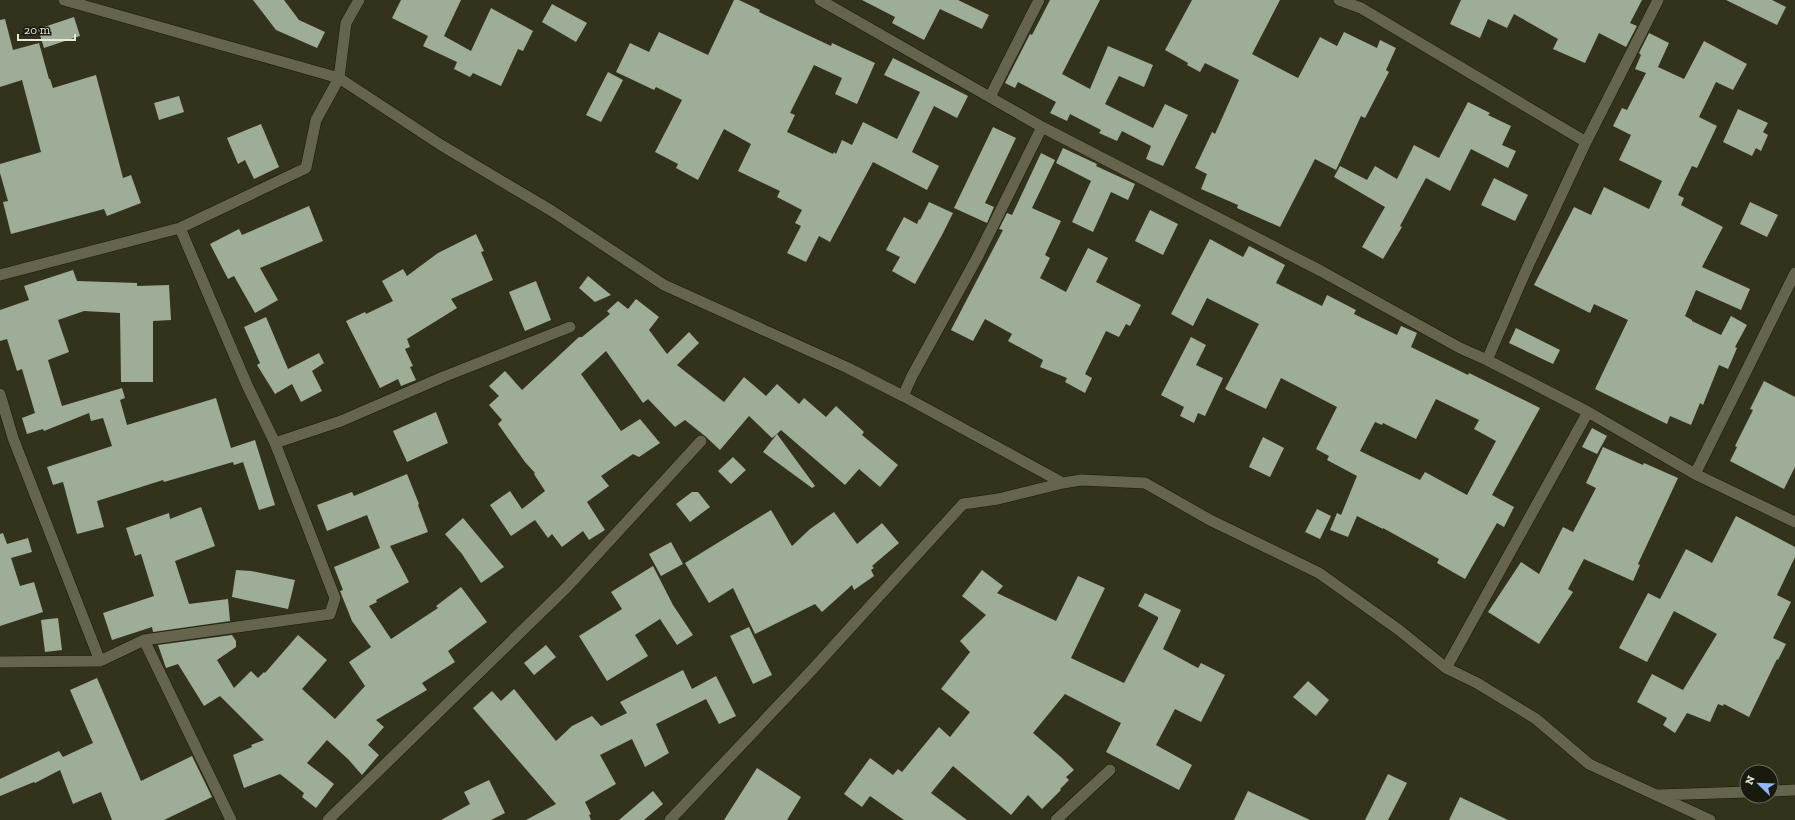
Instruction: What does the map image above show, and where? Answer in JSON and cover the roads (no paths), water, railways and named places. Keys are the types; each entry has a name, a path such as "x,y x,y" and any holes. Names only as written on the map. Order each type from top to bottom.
{"street":[{"path":"64,0 339,78 441,145 552,211 664,285 848,368 903,396 1063,483"},
{"path":"0,275 180,228 306,168 316,120 339,78 346,23 359,0"},
{"path":"820,0 1042,127 1321,271 1460,348 1487,360 1588,412 1695,474 1795,522"},
{"path":"990,97 1039,0"},
{"path":"1339,0 1361,8 1586,142"},
{"path":"1487,360 1528,266 1586,142 1658,0"},
{"path":"903,396 912,376 978,256 1042,127"},
{"path":"0,662 100,661 144,640 330,614 335,598 275,443 246,385 180,228"},
{"path":"1695,474 1795,273"},
{"path":"275,443 341,421 443,377 570,327"},
{"path":"0,394 13,438 100,661"},
{"path":"1446,668 1588,412"},
{"path":"328,820 567,587 701,441"},
{"path":"670,820 810,672 963,504 998,499 1081,480 1145,483 1210,520 1319,573 1399,630 1446,668 1477,684 1536,719 1589,764 1710,820"},
{"path":"144,640 231,820"},
{"path":"1056,820 1110,770"},
{"path":"1779,791 1795,790"},
{"path":"1656,795 1739,792"}]}
